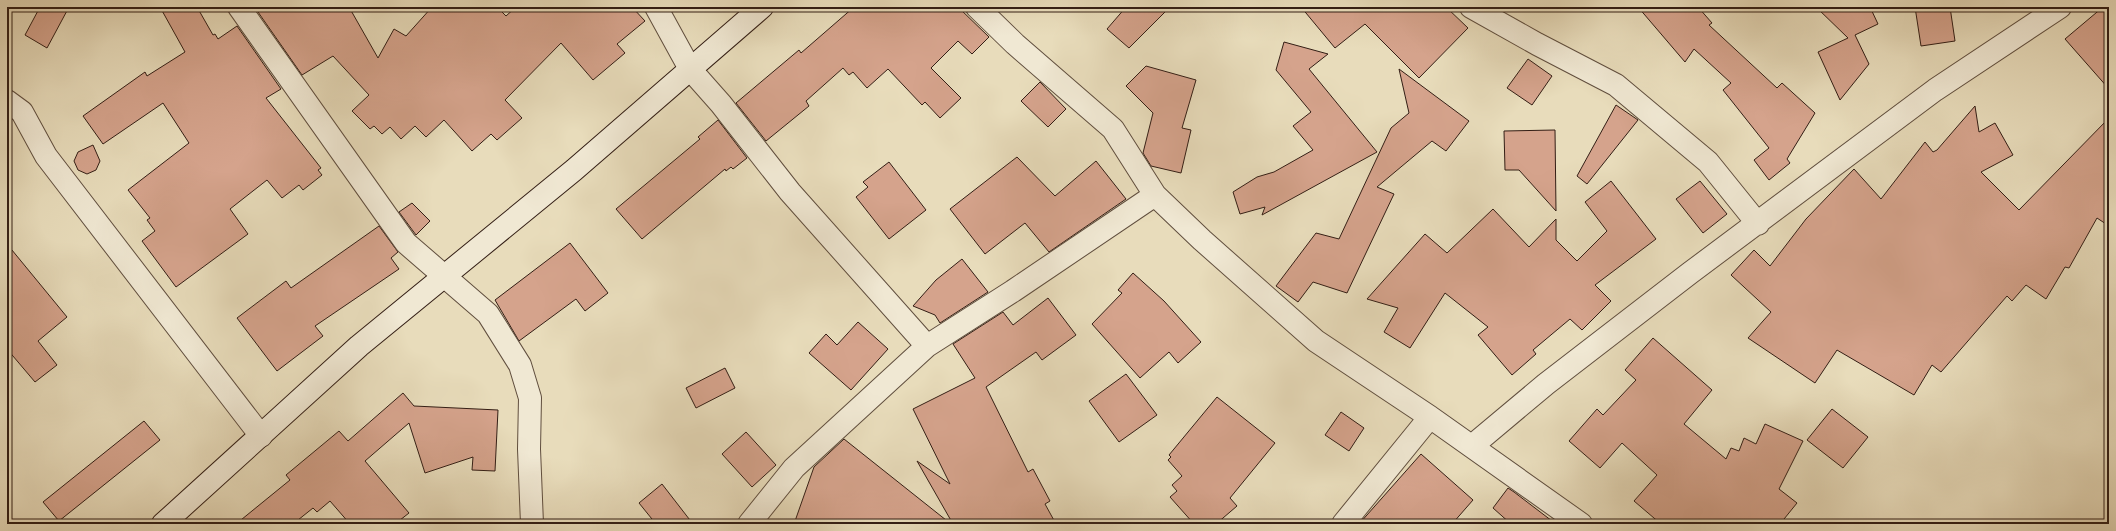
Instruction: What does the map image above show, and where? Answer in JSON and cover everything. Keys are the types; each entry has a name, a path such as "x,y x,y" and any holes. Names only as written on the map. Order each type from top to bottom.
{"street":[{"path":"239,7 406,243 443,277 488,314 520,365 530,398 529,449 532,524"},
{"path":"656,7 690,69 721,104 790,192 927,346"},
{"path":"163,524 359,346 574,170 762,7"},
{"path":"977,7 1015,44 1113,129 1155,195 1202,240 1316,340 1430,416 1581,524"},
{"path":"1471,7 1537,44 1616,85 1708,162 1758,224"},
{"path":"1472,446 1546,384 1935,90 2060,7"},
{"path":"7,101 22,112 46,156 261,436"},
{"path":"749,524 794,468 927,346 1013,291 1155,195"},
{"path":"1343,524 1430,416"}],"building":[{"path":"40,7 69,7 47,48 25,35"},
{"path":"160,7 197,7 213,35 215,34 218,39 237,26 281,89 266,98 321,168 318,170 322,175 303,190 299,185 282,198 267,180 230,209 248,234 176,287 142,241 155,231 147,220 150,218 128,190 189,143 163,103 103,144 83,116 145,72 147,76 185,52"},
{"path":"265,7 349,7 378,58 394,29 406,36 432,7 497,7 506,16 516,7 632,7 645,21 617,44 625,53 593,80 561,43 505,100 522,118 497,140 491,134 472,151 444,120 426,137 415,126 401,139 390,127 382,134 374,126 370,129 352,111 369,95 333,56 302,75 258,12"},
{"path":"854,7 958,7 989,37 972,54 958,41 931,68 961,98 940,118 925,102 922,105 888,69 867,88 853,72 849,75 843,68 806,101 809,106 766,141 736,103 799,50 801,53"},
{"path":"1126,7 1170,7 1129,48 1107,29"},
{"path":"1301,7 1446,7 1468,28 1419,78 1365,24 1335,48"},
{"path":"1638,7 1698,7 1712,23 1709,25 1777,88 1782,83 1815,113 1787,159 1790,163 1769,180 1754,160 1769,148 1723,90 1731,83 1694,49 1685,62"},
{"path":"1816,7 1870,7 1878,24 1855,35 1869,64 1840,100 1818,52 1848,38"},
{"path":"1915,7 1950,7 1955,41 1921,46"},
{"path":"2103,7 2109,7 2109,89 2065,39"},
{"path":"1284,42 1328,54 1309,69 1377,152 1262,215 1265,207 1240,214 1233,192 1257,177 1274,172 1313,150 1293,126 1311,112 1276,70"},
{"path":"1528,59 1552,76 1532,105 1507,88"},
{"path":"1146,66 1196,80 1182,128 1191,130 1181,173 1151,166 1143,153 1153,113 1126,86"},
{"path":"1399,69 1469,121 1446,151 1432,141 1377,187 1394,194 1347,293 1313,282 1298,302 1276,286 1316,233 1339,239 1391,128 1409,113"},
{"path":"1040,82 1066,109 1048,127 1021,101"},
{"path":"1616,105 1638,120 1587,184 1577,176"},
{"path":"1975,106 1979,132 1995,123 2013,155 1981,172 2019,210 2109,118 2109,226 2097,218 2069,268 2065,267 2046,299 2026,285 2012,301 2007,296 1941,372 1932,365 1914,395 1837,350 1815,383 1748,338 1771,312 1731,275 1754,250 1770,266 1806,219 1854,169 1881,199 1925,142 1933,152 1937,150"},
{"path":"718,120 747,158 733,169 731,167 726,171 725,169 642,239 616,209 700,139 698,137"},
{"path":"1555,130 1556,211 1519,170 1505,170 1504,131"},
{"path":"93,145 100,161 96,170 87,174 78,170 74,161 78,152"},
{"path":"1017,157 1055,196 1096,161 1126,199 1049,252 1025,223 985,254 950,209"},
{"path":"889,162 926,210 889,239 856,197 868,187 863,182"},
{"path":"1611,181 1656,239 1595,285 1611,301 1582,330 1570,319 1533,350 1536,354 1512,375 1478,335 1488,327 1445,293 1410,348 1384,332 1398,308 1367,299 1425,234 1447,253 1493,209 1529,247 1556,219 1556,240 1577,261 1607,231 1585,202"},
{"path":"1700,181 1727,214 1703,233 1676,199"},
{"path":"412,203 430,221 416,235 399,212"},
{"path":"379,226 398,252 391,258 399,269 315,326 323,336 277,371 237,318 286,281 291,288"},
{"path":"570,243 608,293 585,311 576,299 519,341 495,300"},
{"path":"7,244 67,317 38,341 57,365 35,382 7,349"},
{"path":"962,259 988,292 940,323 935,315 913,306 936,280"},
{"path":"1133,273 1164,301 1201,342 1178,363 1169,352 1140,378 1092,324 1122,293 1118,290"},
{"path":"1048,298 1076,335 1042,360 1036,352 986,387 1028,472 1033,469 1050,501 1045,504 1056,524 953,524 917,461 950,484 913,409 975,378 953,344 1003,312 1013,325"},
{"path":"858,322 888,349 851,390 809,353 826,334 837,345"},
{"path":"1653,338 1712,390 1684,424 1726,459 1731,448 1739,451 1744,438 1756,444 1765,424 1803,441 1779,489 1797,503 1780,524 1661,524 1634,501 1657,475 1622,443 1600,468 1569,441 1597,409 1603,415 1636,380 1625,370"},
{"path":"725,368 735,388 696,408 686,388"},
{"path":"1126,374 1157,415 1119,442 1089,401"},
{"path":"403,393 414,406 498,410 495,471 472,470 473,457 425,473 409,423 365,461 409,513 395,524 350,524 330,501 317,512 313,508 293,524 236,524 290,480 286,475 339,431 348,441"},
{"path":"1217,397 1275,443 1230,498 1237,506 1216,524 1194,524 1170,497 1177,491 1172,485 1182,476 1168,460 1171,457 1169,455"},
{"path":"1832,409 1868,437 1843,468 1807,440"},
{"path":"1341,412 1364,428 1349,451 1325,435"},
{"path":"144,421 160,440 59,521 43,502"},
{"path":"746,432 776,465 752,487 722,454"},
{"path":"844,439 951,524 794,524 814,467"},
{"path":"1421,454 1473,500 1452,524 1359,524"},
{"path":"662,484 693,524 656,524 639,503"},
{"path":"1508,488 1556,524 1511,524 1493,508"}]}
